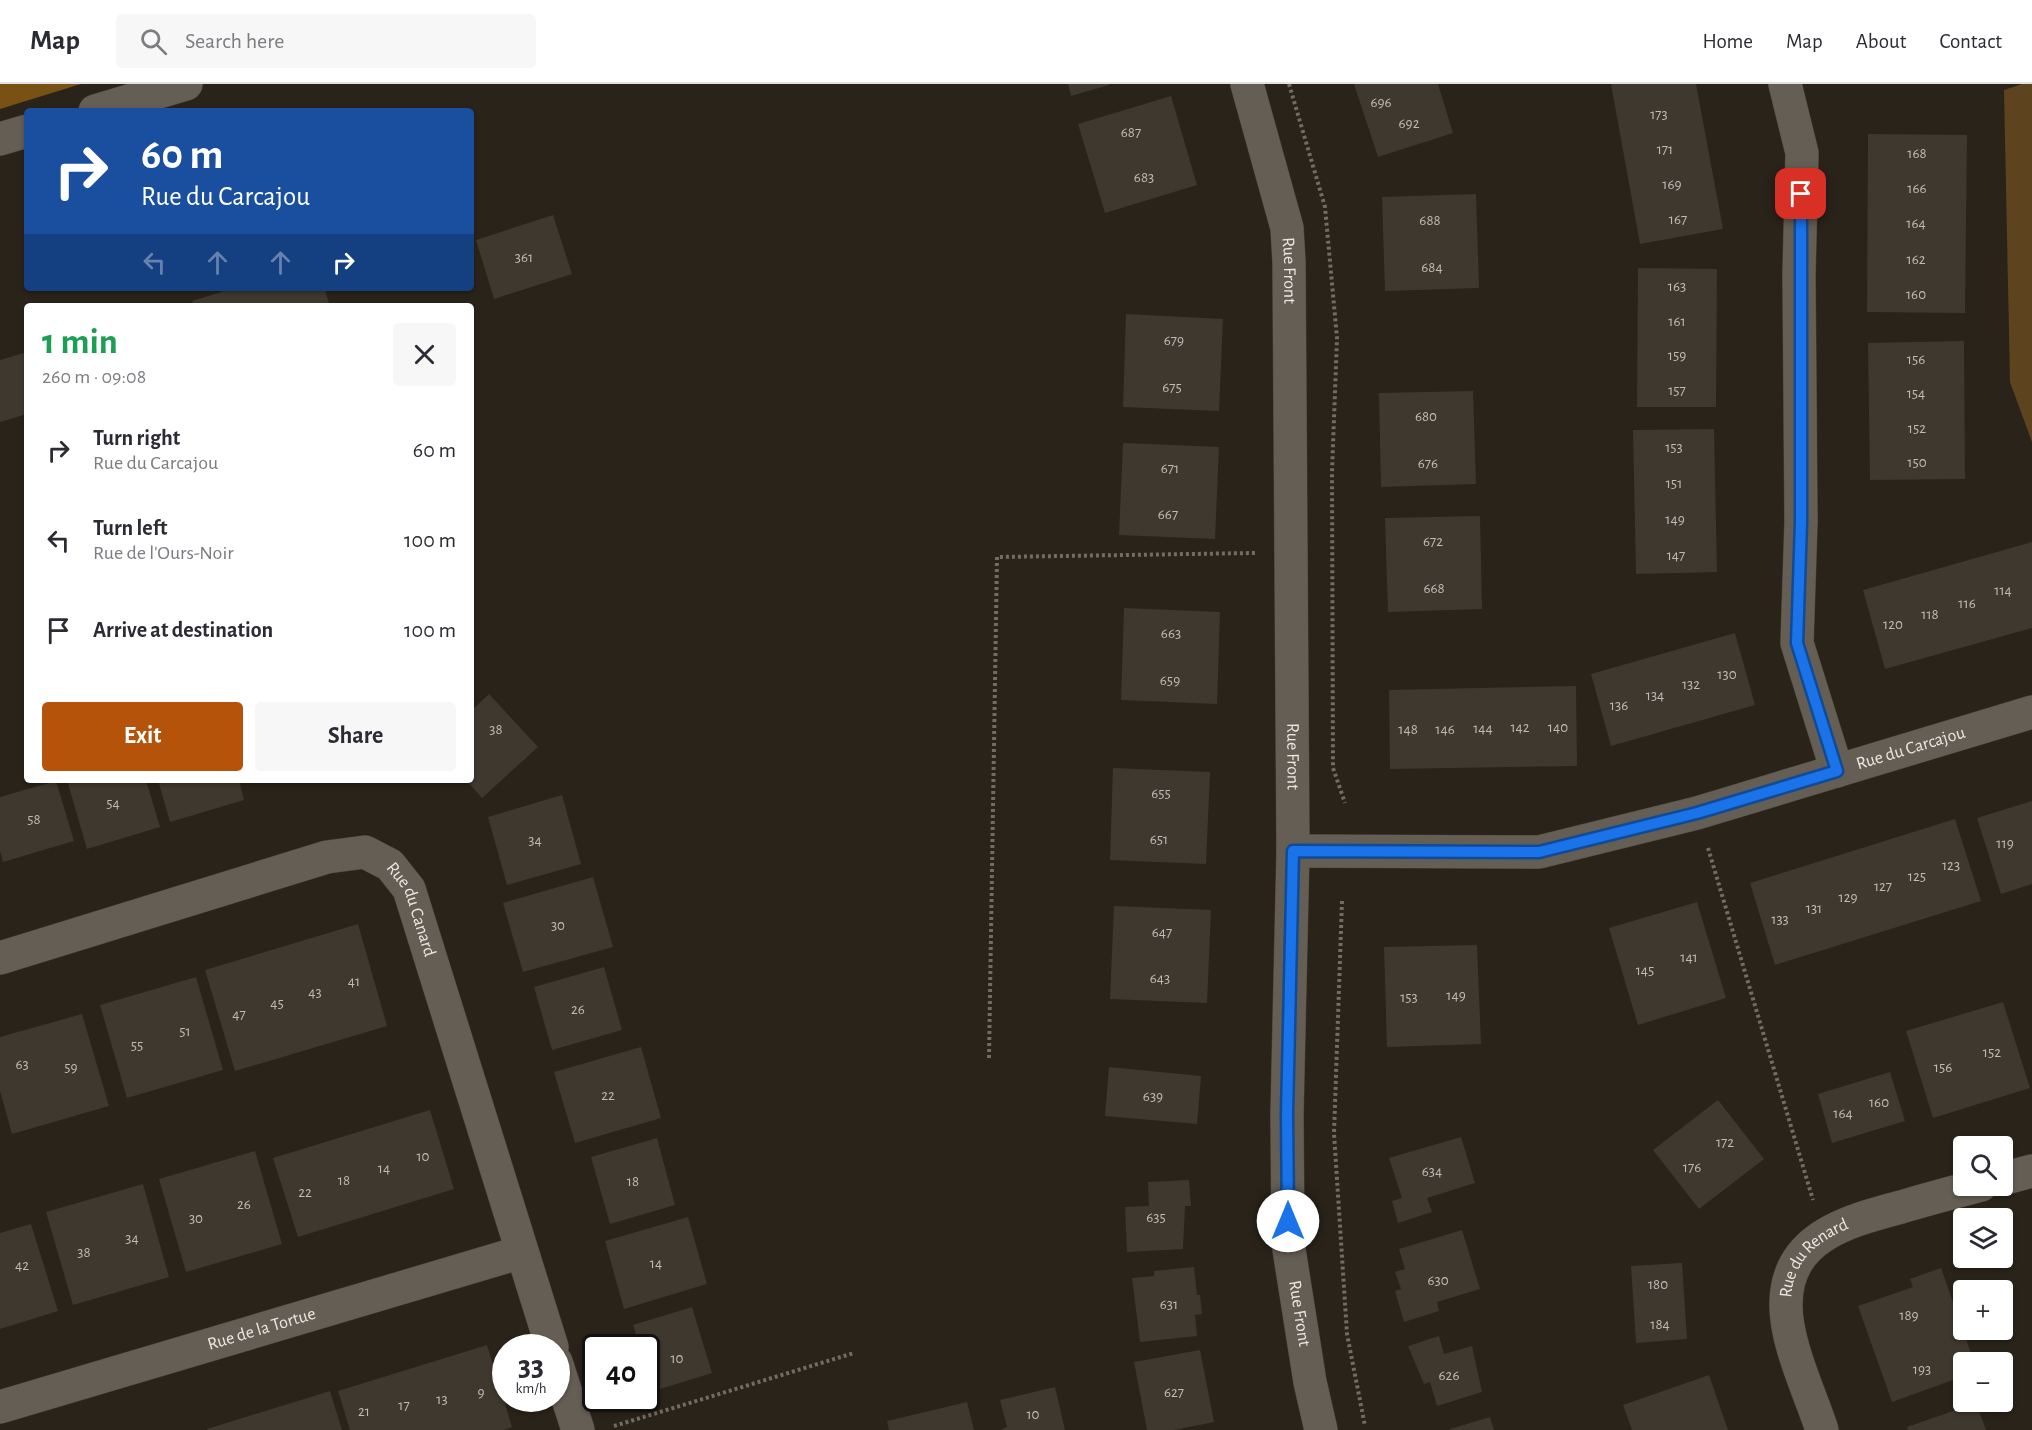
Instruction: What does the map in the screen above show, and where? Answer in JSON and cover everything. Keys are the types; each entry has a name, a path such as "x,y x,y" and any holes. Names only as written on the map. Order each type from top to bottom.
{"street":[{"path":"105,108 186,84"},
{"name":"Rue Front","path":"1247,84 1287,228 1293,851 1287,1114 1288,1242 1310,1382 1321,1430"},
{"path":"1785,84 1802,153 1799,274 1801,522 1797,643 1837,771"},
{"path":"0,139 24,132"},
{"name":"Rue du Carcajou","path":"1293,851 1539,852 1697,813 2032,712"},
{"name":"Rue du Canard","path":"0,958 327,857 365,852 390,865 409,889 548,1334"},
{"path":"2013,1176 2032,1171"},
{"name":"Rue du Renard","path":"1822,1430 1791,1336 1786,1303 1791,1271 1812,1243 1845,1222 1953,1193"},
{"name":"Rue de la Tortue","path":"0,1407 522,1252"},
{"path":"570,1405 578,1430"}],"path":[{"path":"989,1058 997,557 1291,552"},
{"path":"1697,813 1824,1235"},
{"path":"1342,901 1334,1133 1347,1334 1365,1426"},
{"path":"613,1427 854,1353"}],"shaded area":[{"path":"0,84 81,84 0,109"},
{"path":"2022,84 2032,84 2032,442 2010,382 2004,90"}],"building":[{"path":"1068,84 1109,84 1109,85 1071,96"},
{"path":"1354,84 1438,84 1453,133 1378,157"},
{"path":"1611,84 1696,84 1723,229 1640,244"},
{"path":"1171,96 1197,185 1105,213 1078,124"},
{"path":"1868,134 1967,135 1965,313 1867,312"},
{"path":"1476,194 1479,288 1385,291 1382,197"},
{"path":"553,215 572,274 494,299 476,240"},
{"path":"1638,268 1717,269 1716,407 1637,407"},
{"path":"224,291 325,291 329,303 193,303 192,301"},
{"path":"1126,314 1223,319 1219,411 1123,407"},
{"path":"1964,341 1965,479 1870,480 1868,343"},
{"path":"24,353 24,415 0,422 0,360"},
{"path":"1473,391 1476,484 1381,487 1379,393"},
{"path":"1714,429 1717,572 1636,574 1633,430"},
{"path":"1123,443 1219,447 1215,539 1119,535"},
{"path":"1480,516 1482,609 1388,612 1385,518"},
{"path":"2032,542 2032,628 1885,669 1863,590"},
{"path":"1124,608 1220,612 1217,704 1121,700"},
{"path":"1735,633 1755,705 1611,746 1591,674"},
{"path":"1576,686 1577,766 1390,769 1389,690"},
{"path":"489,694 538,747 482,798 469,783 474,783 474,708"},
{"path":"1113,768 1210,772 1206,864 1110,860"},
{"path":"49,783 57,783 74,841 3,862 0,851 0,797"},
{"path":"68,783 147,783 160,827 87,849"},
{"path":"159,783 240,783 244,800 170,822"},
{"path":"562,795 581,864 507,885 488,817"},
{"path":"2032,801 2032,884 2001,894 1977,818"},
{"path":"1955,819 1981,901 1775,965 1750,883"},
{"path":"593,877 613,947 523,972 503,903"},
{"path":"1697,902 1726,998 1638,1025 1609,928"},
{"path":"1114,906 1211,910 1207,1003 1110,999"},
{"path":"358,924 387,1026 235,1071 205,970"},
{"path":"1477,945 1481,1044 1387,1047 1384,947"},
{"path":"604,967 622,1030 552,1050 534,987"},
{"path":"196,977 223,1070 127,1098 100,1005"},
{"path":"2003,1002 2030,1088 1933,1118 1906,1031"},
{"path":"82,1014 109,1106 12,1134 0,1091 0,1037"},
{"path":"641,1047 661,1118 575,1143 554,1072"},
{"path":"1109,1067 1201,1076 1197,1124 1105,1116"},
{"path":"1890,1072 1905,1121 1832,1143 1818,1094"},
{"path":"1718,1100 1764,1159 1699,1209 1653,1150"},
{"path":"430,1110 454,1189 298,1237 273,1158"},
{"path":"1461,1137 1475,1183 1427,1198 1432,1212 1398,1223 1392,1201 1402,1198 1389,1158"},
{"path":"657,1138 675,1205 610,1224 591,1157"},
{"path":"255,1151 282,1244 186,1272 159,1179"},
{"path":"1189,1180 1191,1206 1185,1206 1183,1249 1127,1252 1125,1207 1149,1206 1148,1182"},
{"path":"143,1184 169,1277 73,1305 46,1212"},
{"path":"688,1217 707,1284 624,1309 605,1241"},
{"path":"31,1224 58,1311 0,1329 0,1233"},
{"path":"1462,1230 1480,1289 1437,1302 1439,1311 1404,1322 1395,1291 1401,1289 1395,1272 1405,1269 1399,1249"},
{"path":"1682,1263 1687,1339 1636,1343 1631,1266"},
{"path":"1194,1267 1202,1314 1195,1315 1197,1336 1140,1342 1132,1278 1154,1276 1154,1271"},
{"path":"1941,1268 1953,1302 1953,1340 1966,1340 1970,1352 1953,1352 1953,1380 1892,1402 1858,1306 1913,1287 1910,1279"},
{"path":"692,1307 712,1373 660,1389 660,1334 636,1334 633,1325"},
{"path":"1439,1336 1444,1354 1472,1346 1482,1392 1437,1406 1430,1382 1424,1384 1408,1346"},
{"path":"487,1345 492,1361 492,1412 507,1412 512,1427 504,1430 350,1430 338,1391"},
{"path":"1200,1350 1214,1422 1174,1430 1147,1430 1134,1362"},
{"path":"1709,1375 1728,1430 1632,1430 1623,1405"},
{"path":"1055,1387 1065,1430 1000,1430 1007,1427 1000,1400"},
{"path":"330,1391 342,1430 207,1430 207,1429"},
{"path":"967,1402 974,1430 889,1430 887,1421"},
{"path":"1953,1411 1979,1412 1986,1430 1908,1430 1907,1427"},
{"path":"1490,1417 1494,1430 1450,1430 1450,1429"}],"route":[{"path":"1288,1221 1287,1114 1293,851 1539,852 1697,813 1837,771 1797,643 1801,522 1799,274 1801,194"}]}
